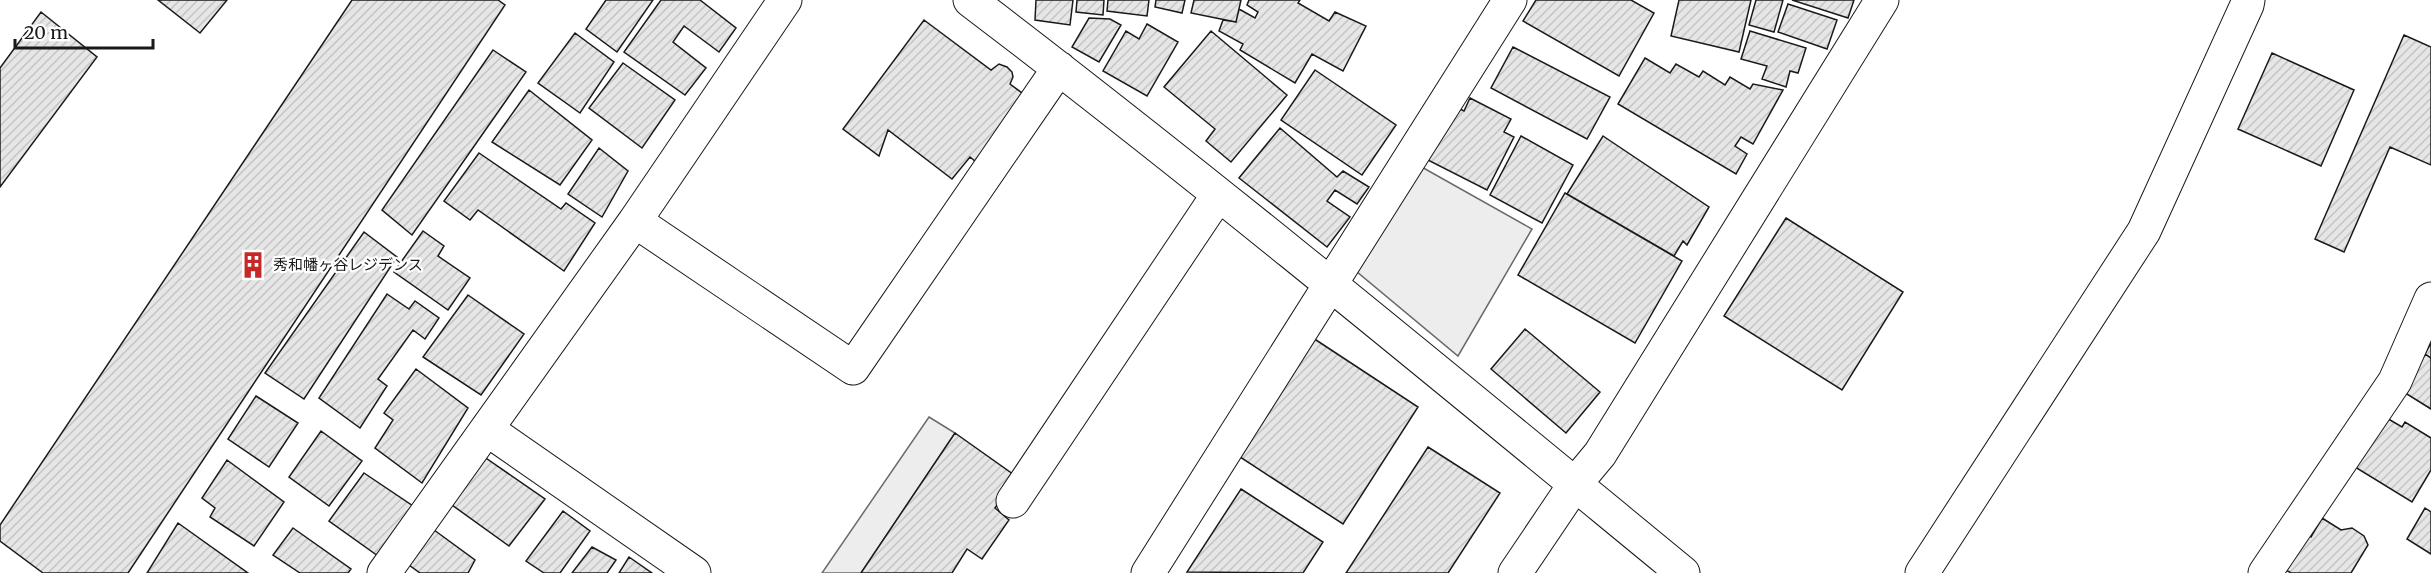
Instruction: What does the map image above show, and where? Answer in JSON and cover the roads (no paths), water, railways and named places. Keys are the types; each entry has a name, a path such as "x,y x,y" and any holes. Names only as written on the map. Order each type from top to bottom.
{"street":[{"path":"384,573 635,221 785,0"},
{"path":"970,0 1059,68 1330,285 1683,573"},
{"path":"1148,573 1510,0"},
{"path":"1515,573 1575,484 1599,454 1882,0"},
{"path":"1922,573 2144,231 2248,0"},
{"path":"635,221 853,368 1059,68"},
{"path":"1012,501 1218,195"},
{"path":"2265,573 2395,381 2431,299"},
{"path":"488,430 694,573"}],"place":[{"name":"秀和幡ヶ谷レジデンス","path":"253,265"}]}
